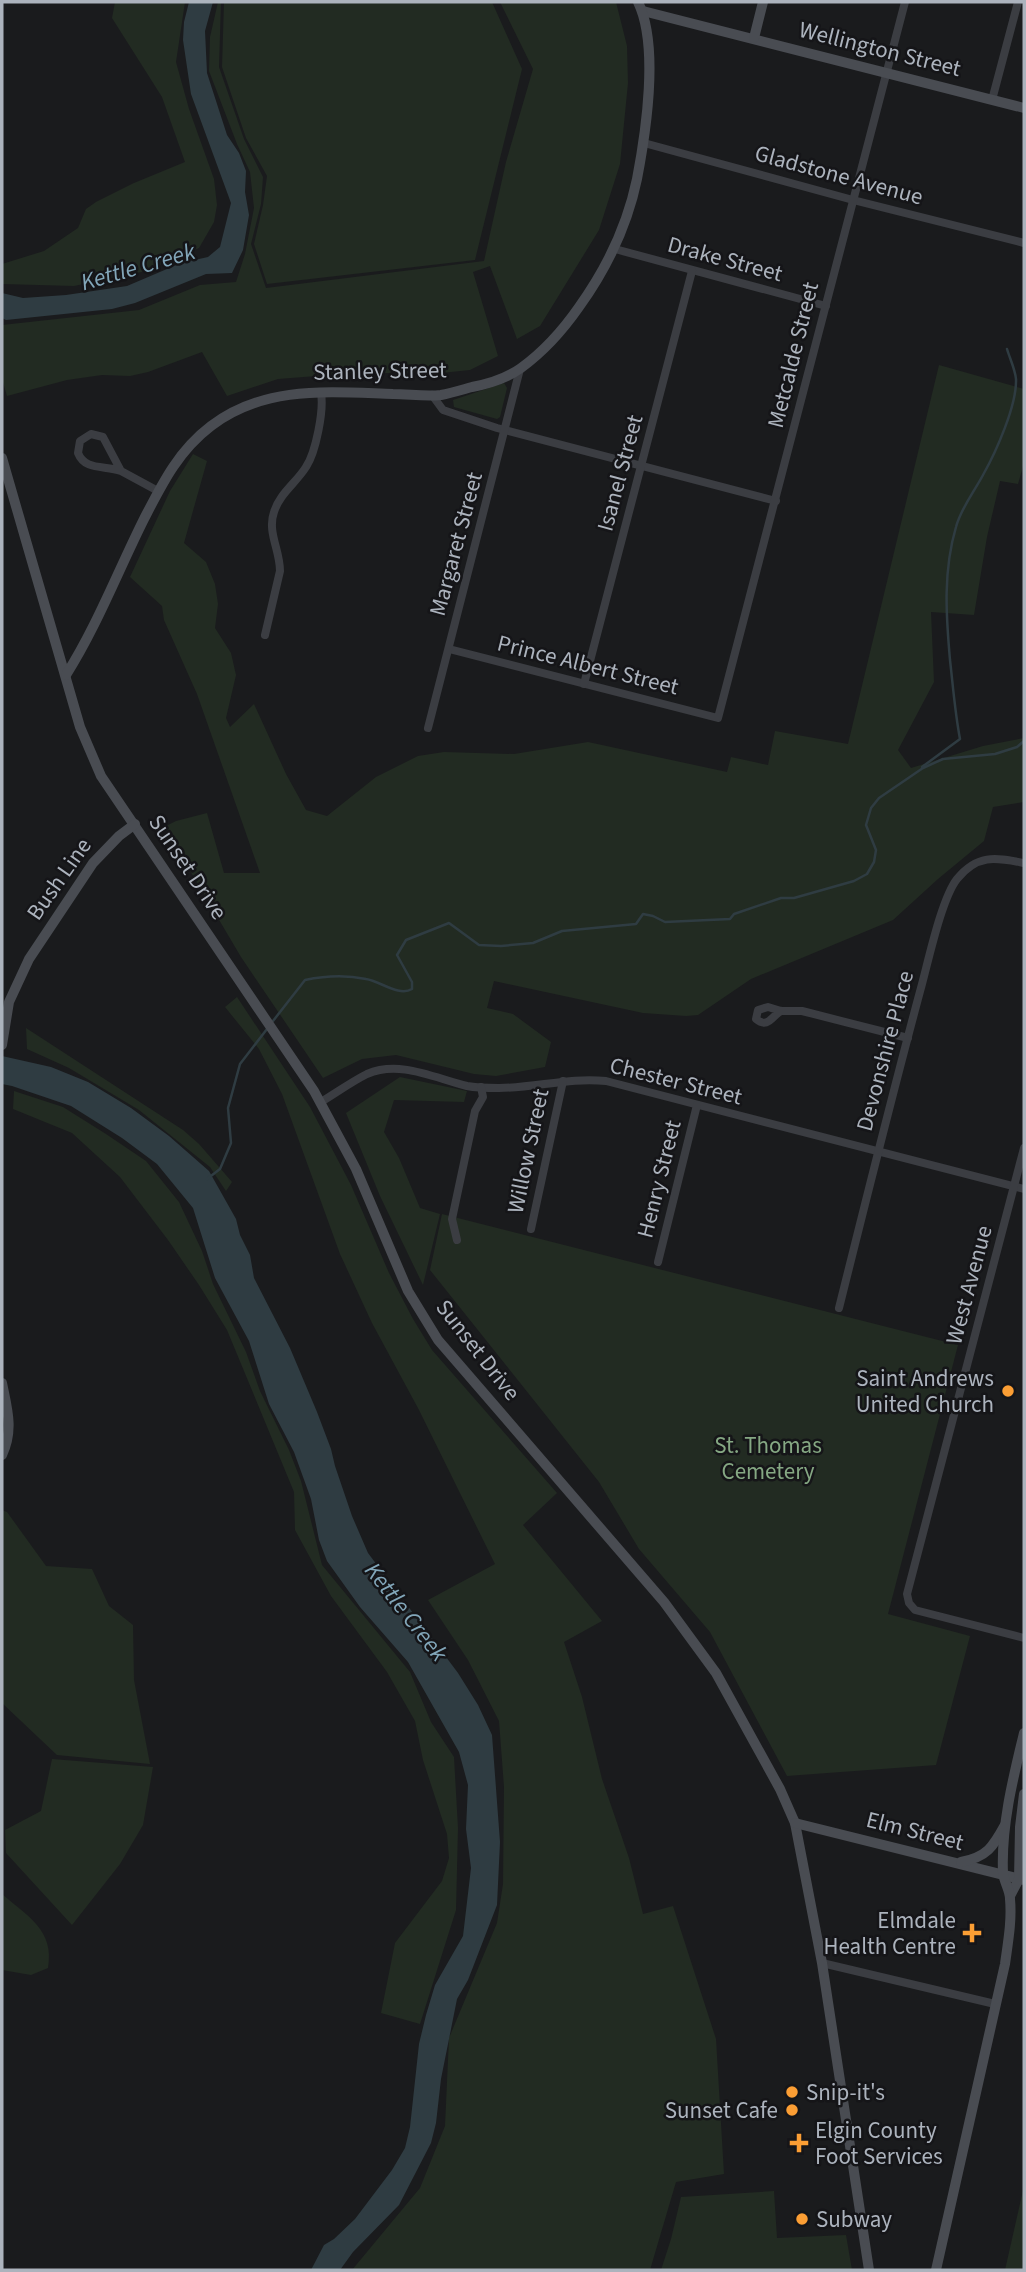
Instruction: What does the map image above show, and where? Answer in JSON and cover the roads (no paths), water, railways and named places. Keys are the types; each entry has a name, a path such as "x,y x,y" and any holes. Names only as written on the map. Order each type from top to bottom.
{"street":[{"path":"754,38 763,2"},
{"name":"Metcalde Street","path":"718,718 905,2"},
{"path":"992,100 1018,2"},
{"name":"Wellington Street","path":"641,6 1024,108"},
{"name":"Stanley Street","path":"66,675 92,631 158,491 185,448 211,425 265,399 292,393 432,395 478,386 520,369 548,344 572,316 615,249 633,199 644,143 649,66 641,6"},
{"name":"Gladstone Avenue","path":"644,143 1024,243"},
{"name":"Drake Street","path":"615,249 826,306"},
{"name":"Isanel Street","path":"584,684 692,271"},
{"name":"Margaret Street","path":"428,728 520,369"},
{"path":"265,635 280,571 272,528 274,510 284,492 310,459 323,404 321,393"},
{"path":"432,395 443,410 505,430 776,500"},
{"path":"121,471 103,437 91,434 80,441 78,453 85,463 121,471 158,491"},
{"name":"Sunset Drive","path":"2,458 80,727 94,761 121,807 320,1102 356,1169 408,1291 438,1340 664,1602 716,1672 780,1789 795,1823 822,1963 869,2270"},
{"name":"Prince Albert Street","path":"449,649 718,718"},
{"name":"Bush Line","path":"2,1045 9,1002 29,959 93,863 135,824"},
{"name":"Devonshire Place","path":"839,1308 908,1038 946,903 958,878 976,864 990,857 1024,863"},
{"path":"781,1011 802,1011 908,1038"},
{"name":"Chester Street","path":"320,1102 369,1073 386,1069 413,1071 481,1087 511,1088 583,1079 606,1081 1024,1189"},
{"name":"Willow Street","path":"531,1229 563,1081"},
{"path":"457,1240 452,1219 475,1111 483,1097 481,1087"},
{"name":"Henry Street","path":"658,1262 697,1105"},
{"name":"West Avenue","path":"1024,1149 907,1594 909,1604 915,1610 1024,1638"},
{"path":"2,1383 9,1426 8,1441 2,1455"},
{"path":"936,2270 1005,1964 1010,1930 1010,1896 1003,1875 1006,1823 1010,1791 1024,1733"},
{"path":"1010,1896 1021,1880 1020,1826 1024,1794"},
{"name":"Elm Street","path":"795,1823 1021,1880"},
{"path":"956,1863 974,1860 986,1854 1006,1823"},
{"path":"822,1963 995,2004"}],"water":[{"name":"Kettle Creek","path":"189,2 213,2 205,31 207,73 227,135 239,153 246,171 245,192 249,215 243,250 232,273 206,274 135,303 112,309 6,320 2,318 2,293 23,298 127,286 181,263 208,257 220,247 231,203 191,94 183,40"},
{"name":"Kettle Creek","path":"2,1056 51,1067 88,1082 131,1108 209,1171 236,1219 250,1255 254,1278 290,1348 317,1412 352,1516 368,1553 458,1673 478,1705 492,1735 500,1842 497,1905 468,1980 457,1999 431,2143 399,2205 353,2252 340,2270 311,2270 324,2245 355,2219 405,2148 410,2127 419,2044 426,2015 435,1985 463,1936 471,1868 466,1829 468,1785 459,1752 408,1662 360,1607 327,1561 319,1540 311,1499 294,1452 269,1404 249,1341 215,1278 193,1208 157,1164 122,1138 71,1106 2,1084"}],"waterway":[{"path":"922,767 960,739 947,626 949,560 958,520 994,454 1013,402 1016,379 1007,349"},
{"path":"273,1021 305,980 351,977 371,980 401,991 412,989 412,982 397,955 406,940 449,923 479,945 533,943 562,931 636,924 643,914 665,922 730,919 734,914 781,898 794,898 854,881 867,874 874,862 876,850 866,825 871,808 879,798 923,768 943,759 995,754 1017,747 1024,741"},
{"path":"207,1179 220,1169 231,1143 228,1108 240,1064 267,1029"}],"place":[{"name":"Saint Andrews United Church","path":"1008,1391"},
{"name":"Elmdale Health Centre","path":"972,1933"},
{"name":"Snip-it's","path":"792,2092"},
{"name":"Sunset Cafe","path":"792,2110"},
{"name":"Elgin County Foot Services","path":"799,2143"},
{"name":"Subway","path":"802,2219"}],"park label":[{"name":"St. Thomas Cemetery","path":"768,1458"}]}
